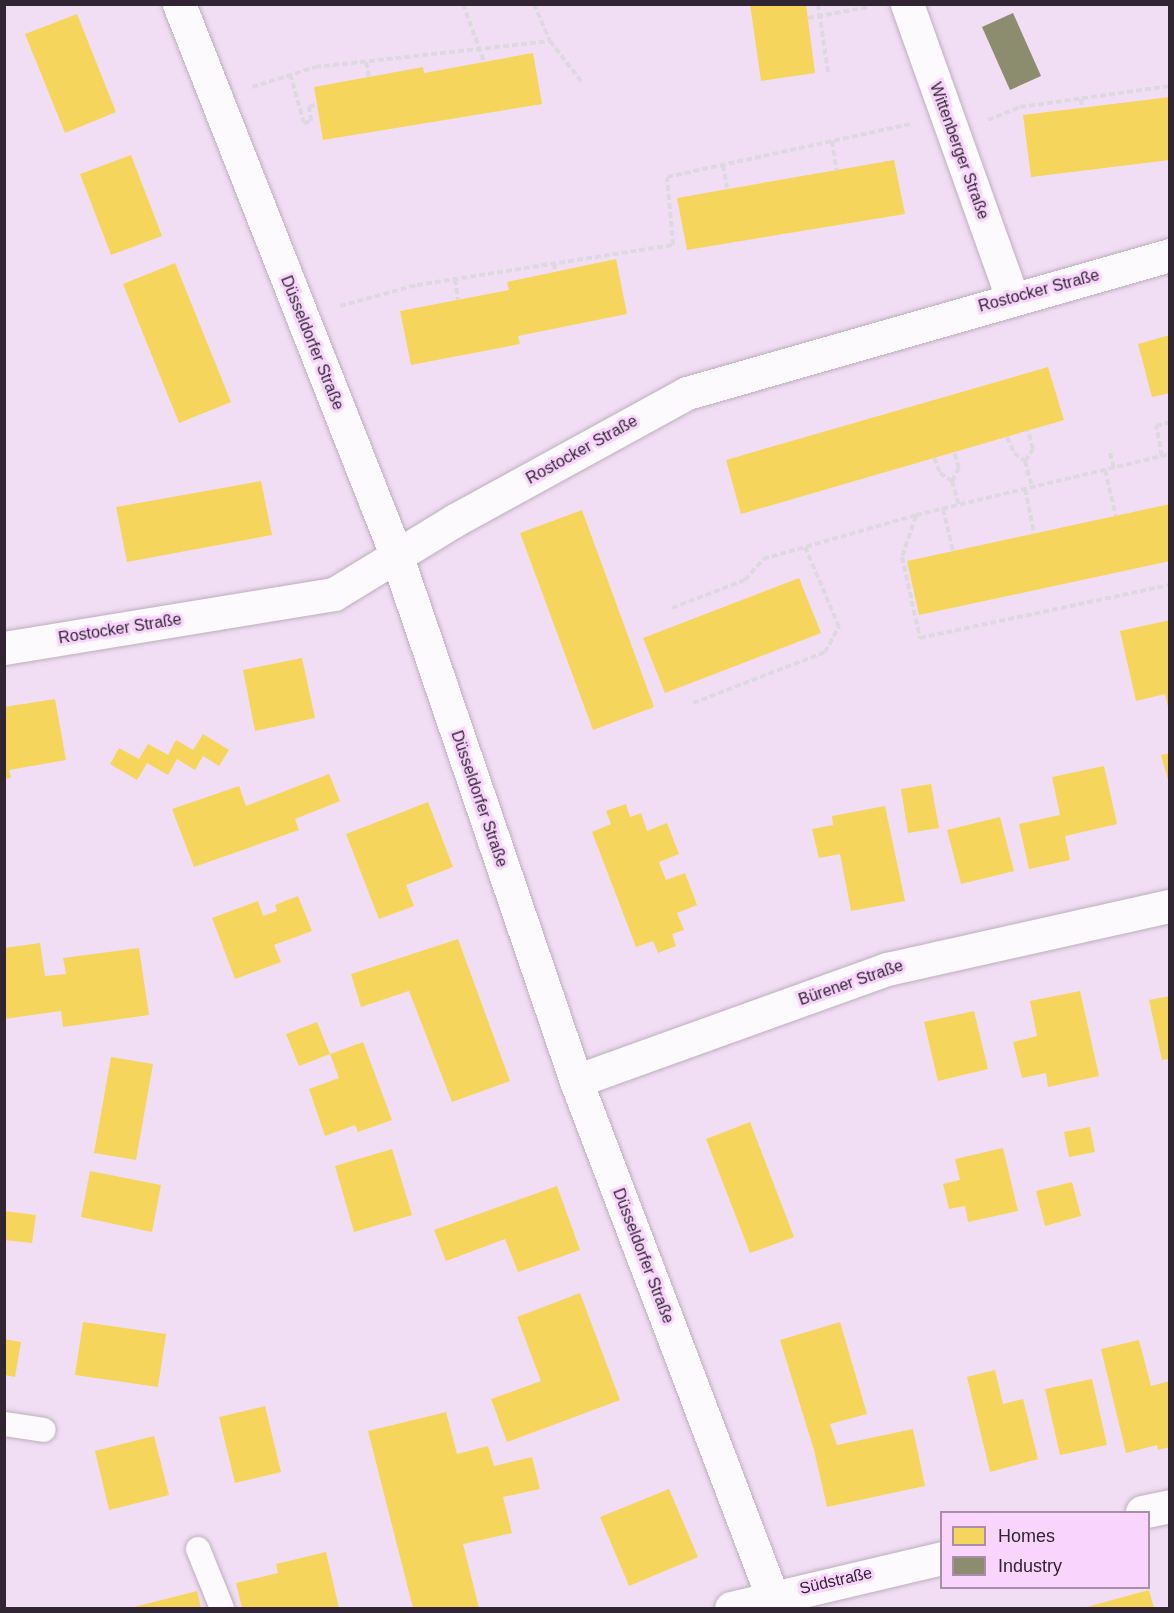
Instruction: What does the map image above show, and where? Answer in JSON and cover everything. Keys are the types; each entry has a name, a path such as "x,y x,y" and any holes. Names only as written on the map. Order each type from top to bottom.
{"street":[{"name":"Düsseldorfer Straße","path":"178,4 397,557 576,1081 772,1596"},
{"name":"Wittenberger Straße","path":"907,4 1012,297"},
{"name":"Rostocker Straße","path":"4,648 334,594 455,520 687,393 1012,297 1170,255"},
{"name":"Bürener Straße","path":"576,1081 887,969 1170,906"},
{"path":"1147,1511 1170,1506"},
{"name":"Südstraße","path":"731,1608 772,1596 940,1558"}],"lane":[{"path":"4,1424 44,1431"},
{"path":"198,1549 222,1608"}],"path":[{"path":"463,4 484,62"},
{"path":"534,4 550,41 581,81"},
{"path":"818,4 828,72"},
{"path":"808,18 881,4"},
{"path":"217,103 290,74 366,62 550,41"},
{"path":"366,62 369,77"},
{"path":"290,74 304,123 311,121 309,106 317,105"},
{"path":"301,317 417,285 673,245 667,177 832,141 950,125 1020,107 1170,86"},
{"path":"1081,99 1082,108"},
{"path":"832,141 837,171"},
{"path":"723,165 727,188"},
{"path":"554,263 555,271"},
{"path":"455,279 458,300"},
{"path":"1162,456 1156,426 1170,422"},
{"path":"1025,460 1034,449 1028,430"},
{"path":"1007,437 1014,453 1025,460 1032,487"},
{"path":"952,481 959,468 954,452"},
{"path":"1110,453 1114,468"},
{"path":"672,608 745,580 763,559 943,508 1170,454"},
{"path":"934,458 940,473 952,481 959,505"},
{"path":"1105,470 1116,516"},
{"path":"1025,489 1034,533"},
{"path":"943,508 953,551"},
{"path":"916,515 902,557 920,638 1170,585"},
{"path":"693,703 825,652 839,627 805,547"}],"building: Homes":[{"path":"750,4 806,4 815,73 761,81"},
{"path":"77,14 116,112 65,133 25,34"},
{"path":"533,53 542,104 323,140 314,87 423,67 424,73"},
{"path":"1170,97 1170,160 1031,177 1023,115"},
{"path":"131,155 162,236 111,255 80,174"},
{"path":"894,160 905,214 687,250 677,198"},
{"path":"616,259 627,314 518,336 520,344 411,365 400,311 509,290 507,282"},
{"path":"175,263 231,402 179,423 123,284"},
{"path":"1170,335 1170,393 1152,397 1138,344"},
{"path":"1048,367 1064,420 741,514 726,460"},
{"path":"261,481 272,535 127,562 116,507"},
{"path":"1170,504 1170,561 919,615 907,561"},
{"path":"582,510 654,707 593,730 520,533"},
{"path":"799,578 821,633 665,693 643,638"},
{"path":"1170,620 1169,711 1165,694 1136,701 1120,631"},
{"path":"302,658 315,718 255,731 243,670"},
{"path":"55,699 66,760 9,770 11,778 4,779 4,707"},
{"path":"203,734 229,750 219,766 203,756 195,770 177,759 168,775 147,763 137,780 110,764 119,748 139,759 148,744 168,755 176,740 193,750"},
{"path":"1170,753 1170,783 1169,783 1161,755"},
{"path":"1104,766 1117,824 1065,836 1070,860 1029,869 1019,824 1060,815 1052,777"},
{"path":"329,774 340,801 295,819 299,830 194,867 172,809 239,786 246,806"},
{"path":"931,784 939,828 908,833 901,789"},
{"path":"428,802 453,867 406,885 414,906 379,919 346,834"},
{"path":"626,804 630,817 641,813 647,831 667,823 679,854 659,862 666,880 685,873 697,905 677,913 684,930 672,934 676,946 658,953 653,941 636,947 592,832 611,824 606,811"},
{"path":"885,806 905,901 851,911 840,854 819,858 812,829 833,825 832,816"},
{"path":"1000,817 1014,871 961,884 947,830"},
{"path":"298,896 312,931 274,945 281,962 235,979 212,918 258,901 263,916 277,911 275,905"},
{"path":"458,939 510,1081 452,1102 409,991 361,1007 351,974"},
{"path":"40,943 45,976 66,974 63,958 139,948 149,1015 63,1027 61,1011 4,1019 4,948"},
{"path":"1080,991 1099,1076 1048,1087 1046,1073 1022,1078 1013,1042 1037,1036 1030,1001"},
{"path":"1170,996 1170,1059 1162,1060 1149,1000"},
{"path":"974,1011 988,1069 938,1081 924,1022"},
{"path":"317,1022 330,1054 299,1066 286,1034"},
{"path":"363,1042 392,1120 358,1132 355,1125 325,1136 309,1089 339,1078 330,1054"},
{"path":"111,1057 153,1064 136,1160 94,1153"},
{"path":"750,1122 794,1237 750,1253 706,1139"},
{"path":"1090,1127 1095,1152 1069,1157 1064,1132"},
{"path":"1003,1148 1018,1211 968,1222 965,1206 949,1209 943,1184 960,1180 955,1159"},
{"path":"392,1149 412,1215 354,1232 335,1166"},
{"path":"90,1171 161,1185 152,1232 81,1217"},
{"path":"1072,1182 1081,1216 1045,1226 1036,1191"},
{"path":"557,1186 580,1250 518,1272 505,1239 446,1261 434,1230"},
{"path":"4,1211 36,1215 32,1243 4,1240"},
{"path":"580,1293 620,1400 507,1442 491,1399 541,1381 517,1317"},
{"path":"83,1322 166,1334 158,1387 75,1375"},
{"path":"840,1322 867,1414 830,1424 837,1445 913,1429 925,1486 827,1507 814,1450 780,1340"},
{"path":"4,1339 21,1342 15,1377 4,1375"},
{"path":"1139,1340 1151,1386 1170,1381 1170,1447 1158,1450 1157,1445 1126,1453 1101,1349"},
{"path":"995,1370 1003,1404 1023,1399 1038,1459 990,1472 967,1377"},
{"path":"1092,1379 1107,1445 1060,1455 1045,1389"},
{"path":"265,1406 281,1472 235,1483 219,1417"},
{"path":"446,1412 457,1454 488,1446 494,1466 532,1457 540,1489 503,1497 512,1533 463,1544 479,1608 413,1608 368,1431"},
{"path":"154,1436 169,1495 109,1510 95,1451"},
{"path":"669,1489 698,1557 629,1586 600,1517"},
{"path":"326,1552 339,1608 242,1608 236,1583 278,1573 276,1564"},
{"path":"1149,1590 1154,1608 1083,1608"},
{"path":"197,1591 201,1608 130,1608"}],"building: Industry":[{"path":"1013,13 1041,76 1010,90 982,27"}]}
